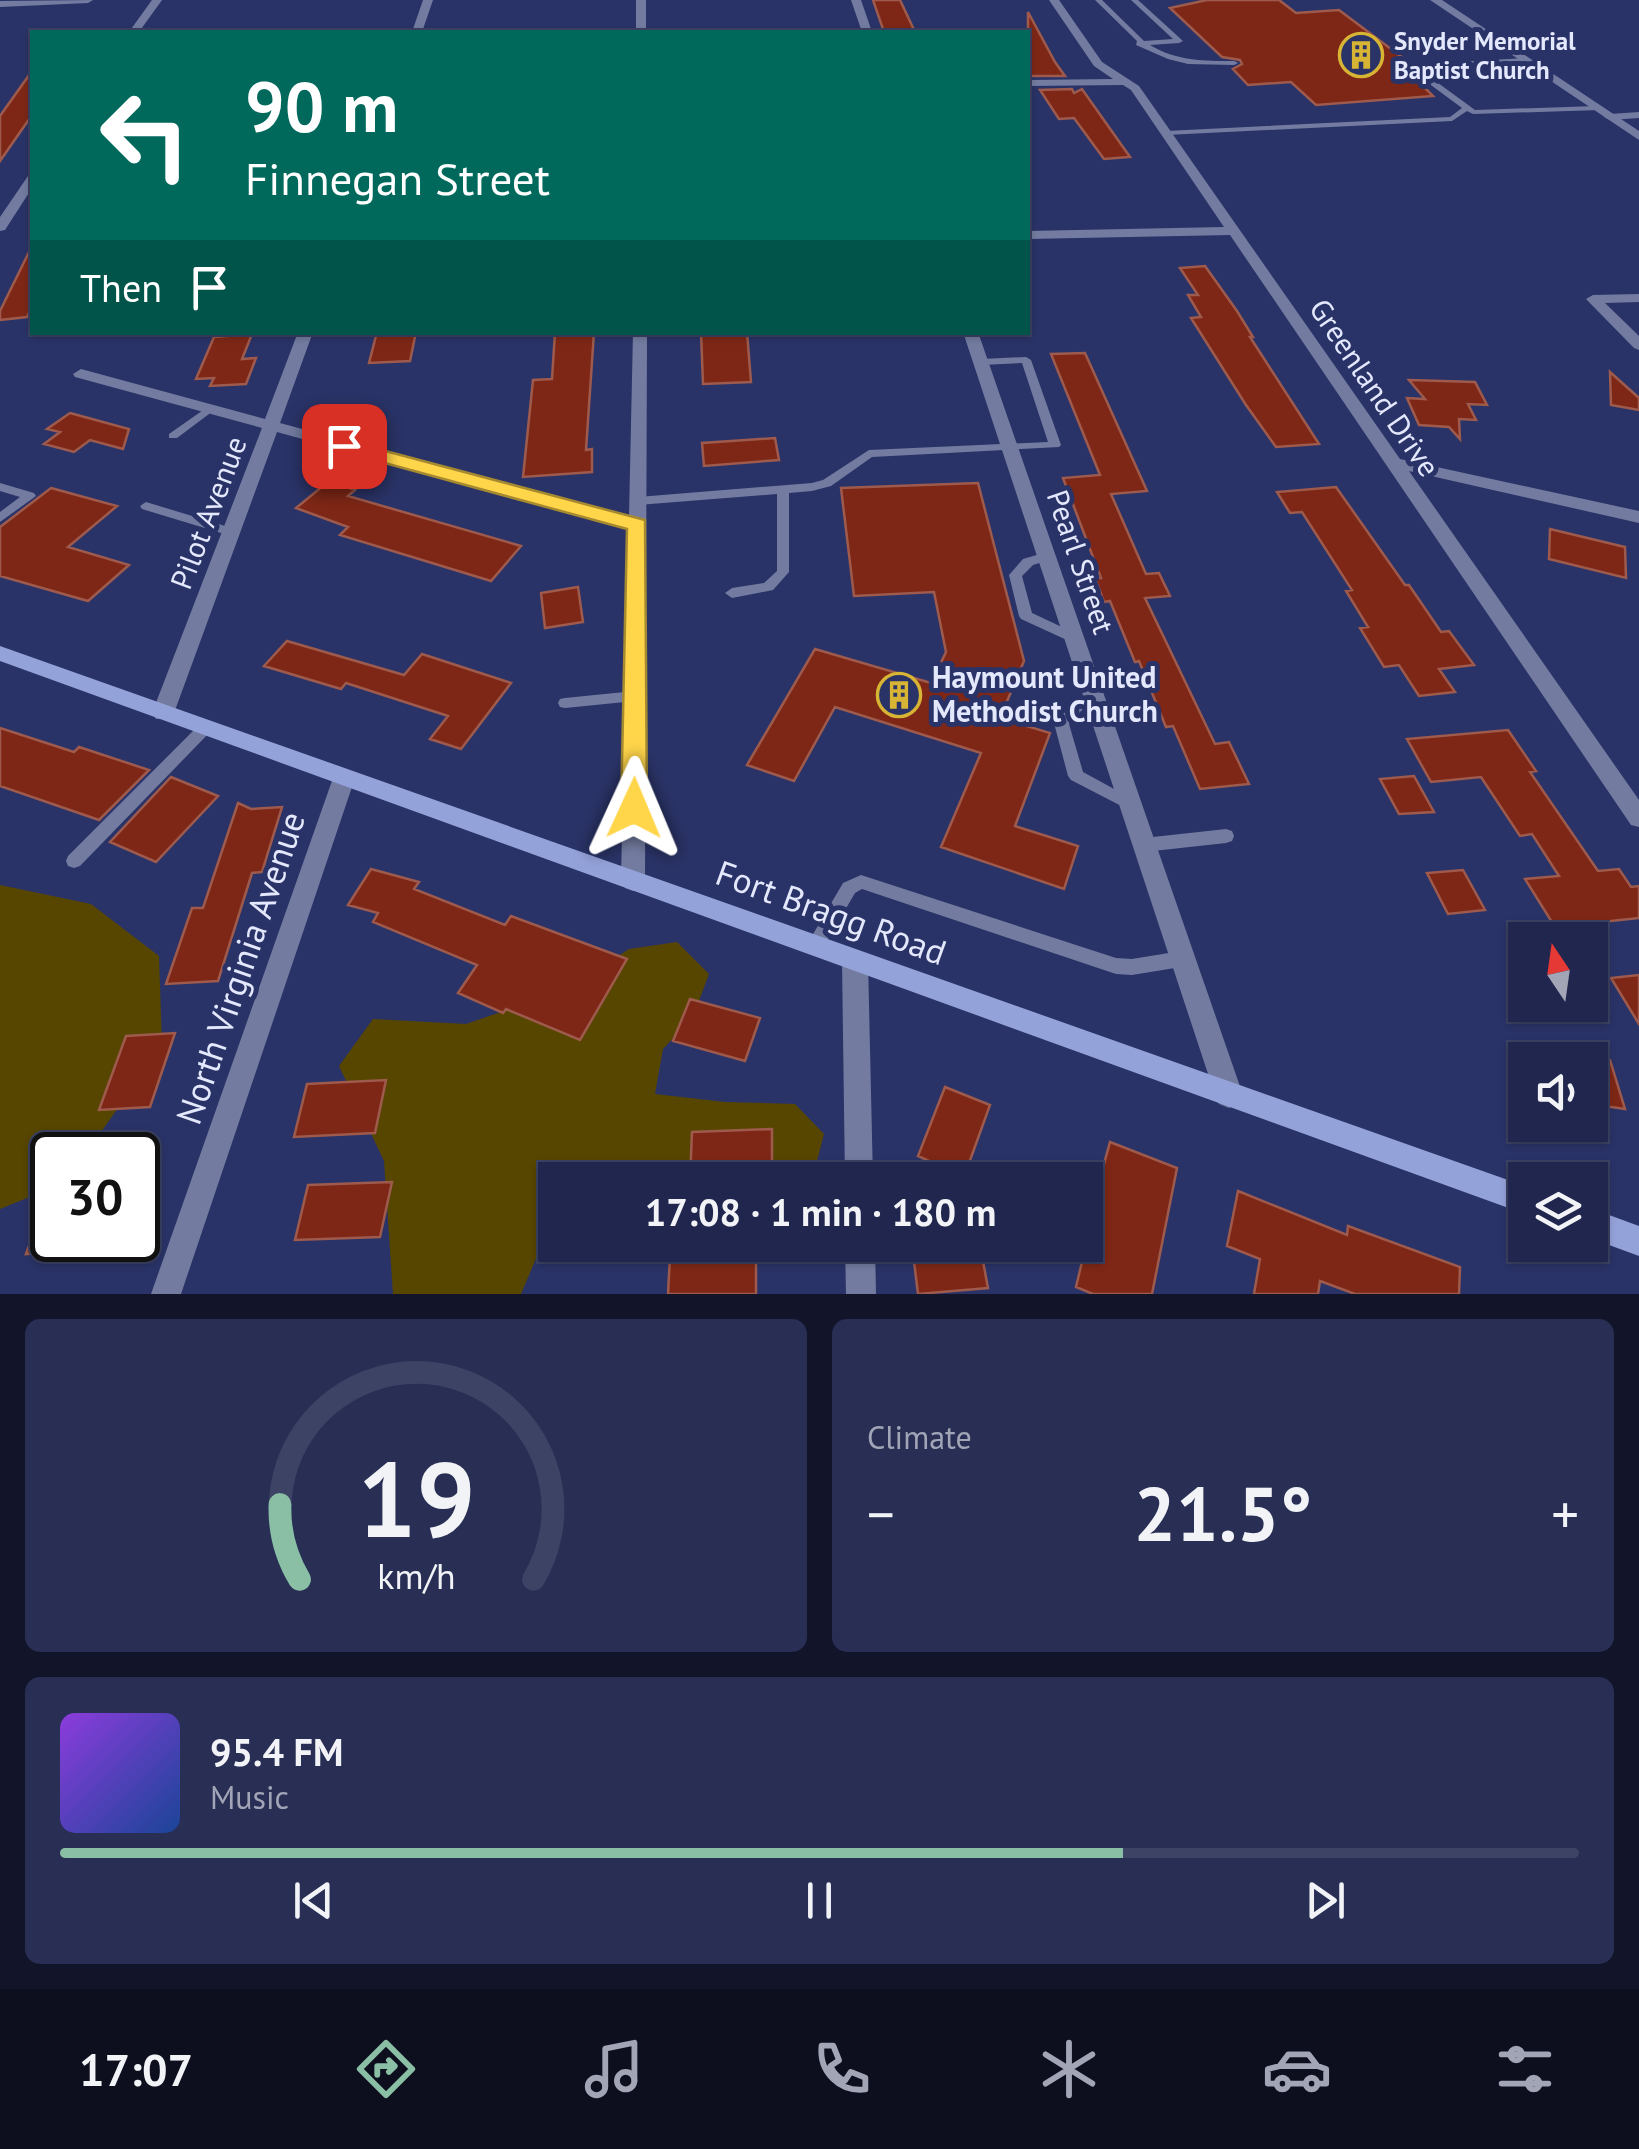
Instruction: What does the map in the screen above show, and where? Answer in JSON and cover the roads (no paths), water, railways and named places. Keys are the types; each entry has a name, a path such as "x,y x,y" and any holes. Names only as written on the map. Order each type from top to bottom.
{"main road":[{"name":"Fort Bragg Road","path":"0,653 1508,1194"},
{"path":"1608,1229 1639,1240"}],"street":[{"path":"0,4 88,0"},
{"path":"135,30 157,0"},
{"path":"417,30 428,0"},
{"path":"641,0 642,30"},
{"path":"856,0 866,30"},
{"name":"Greenland Drive","path":"1054,0 1091,56 1135,88 1390,462 1628,790 1639,818"},
{"path":"1435,0 1639,136"},
{"path":"1030,83 1123,82"},
{"path":"1610,117 1639,115"},
{"path":"0,227 30,183"},
{"path":"0,195 23,194"},
{"path":"1030,235 1234,232"},
{"path":"1639,298 1593,299 1639,345"},
{"name":"Pilot Avenue","path":"163,712 305,335"},
{"path":"633,882 640,335"},
{"name":"Pearl Street","path":"971,335 1229,1095"},
{"path":"81,374 637,525"},
{"path":"1390,462 1639,517"},
{"name":"North Virginia Avenue","path":"166,1294 344,778"},
{"path":"854,961 859,1162"},
{"path":"860,1262 861,1294"}],"lane":[{"path":"1098,0 1150,51 1177,59 1234,63"},
{"path":"1134,0 1178,40 1140,43"},
{"path":"1524,60 1420,67 1420,72 1465,110 1492,114 1596,108"},
{"path":"1166,133 1452,119 1465,110"},
{"path":"638,500 828,483 869,454 1054,445 1026,360 981,362"},
{"path":"173,436 209,409"},
{"path":"0,487 30,496 0,518"},
{"path":"732,594 768,587 783,572 782,490"},
{"path":"146,506 231,532"},
{"path":"1047,556 1028,562 1015,575 1026,616 1074,638"},
{"path":"565,702 635,696"},
{"path":"1094,698 1061,723 1076,776 1131,805"},
{"path":"74,861 204,728"},
{"path":"1144,845 1226,836"},
{"path":"816,946 849,888 861,882 1116,966 1181,960"}],"place":[{"name":"Snyder Memorial Baptist Church","path":"1361,55"},
{"name":"Haymount United Methodist Church","path":"899,695"}]}
